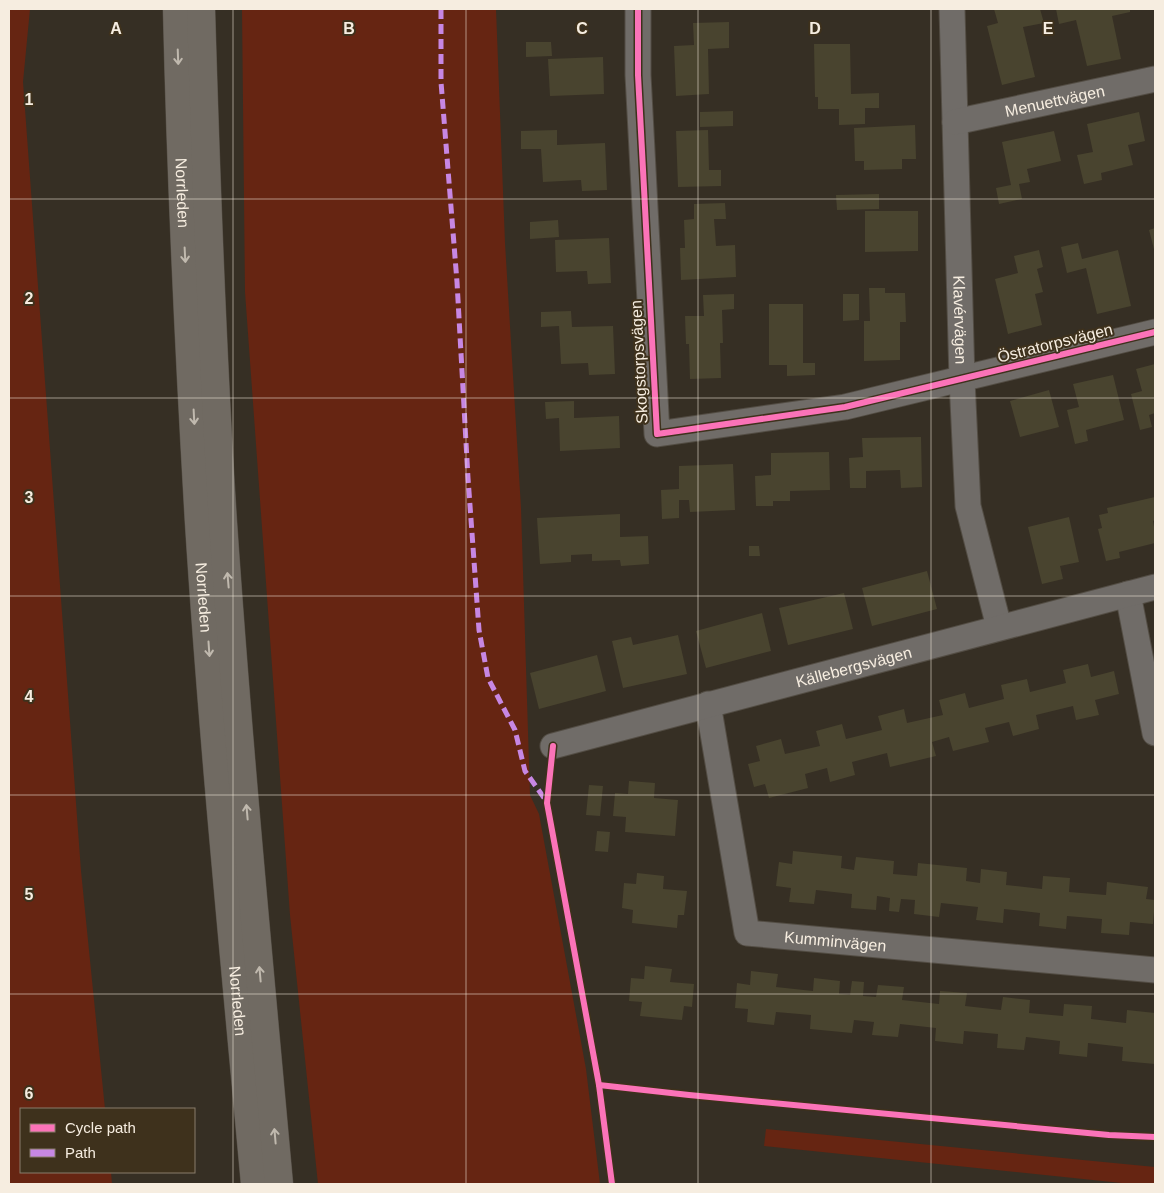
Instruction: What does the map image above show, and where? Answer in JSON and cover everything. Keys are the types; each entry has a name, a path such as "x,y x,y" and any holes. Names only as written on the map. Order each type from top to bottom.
{"highway":[{"name":"Norrleden","path":"177,9 182,191 199,525 227,876 255,1184"},
{"name":"Norrleden","path":"201,9 206,190 223,523 279,1184"}],"street":[{"name":"Skogstorpsvägen","path":"638,9 638,75 657,434 845,407 962,380"},
{"name":"Klavérvägen","path":"952,9 962,380 968,506 999,627"},
{"name":"Menuettvägen","path":"956,122 1155,79"},
{"name":"Östratorpsvägen","path":"962,380 1155,332"},
{"name":"Källebergsvägen","path":"553,746 1155,587"},
{"path":"1128,594 1155,733"},
{"name":"Kumminvägen","path":"708,704 747,933 1155,970"}],"shaded area":[{"path":"9,9 30,9 23,82 81,871 105,1108 20,1108 20,1173 111,1173 112,1184 9,1184"},
{"path":"242,9 496,9 505,243 521,508 530,795 539,814 586,1069 600,1184 318,1184 290,915 245,292"},
{"path":"766,1129 1155,1167 1155,1184 1131,1184 764,1146"}],"building":[{"path":"994,9 1040,9 1044,23 1023,27 1035,77 1002,85 987,26 998,23"},
{"path":"1056,9 1130,9 1130,12 1112,16 1121,59 1087,66 1076,20 1059,24"},
{"path":"729,22 729,48 708,49 709,94 676,96 674,46 694,45 693,23"},
{"path":"526,42 551,42 552,56 526,57"},
{"path":"814,44 850,44 851,94 879,93 879,108 865,108 865,124 839,125 839,109 818,109 818,97 815,97"},
{"path":"603,57 604,94 550,96 548,59"},
{"path":"733,111 733,126 700,127 700,112"},
{"path":"1139,112 1145,141 1128,145 1133,165 1101,173 1102,180 1084,184 1077,155 1093,152 1087,124"},
{"path":"915,125 916,159 902,159 902,169 864,170 864,161 855,161 854,128"},
{"path":"557,130 557,145 605,143 607,190 582,191 581,180 543,182 541,149 521,149 521,131"},
{"path":"708,130 709,170 721,170 721,186 678,187 676,131"},
{"path":"1054,131 1061,161 1027,169 1030,182 1019,184 1022,199 999,204 996,188 1011,185 1002,142"},
{"path":"879,194 879,209 837,210 836,195"},
{"path":"725,203 726,219 714,219 716,246 735,245 736,277 681,280 680,248 685,248 684,220 694,219 694,204"},
{"path":"865,211 918,211 918,251 865,252"},
{"path":"558,220 559,237 530,239 530,222"},
{"path":"1155,228 1155,253 1149,230"},
{"path":"609,238 611,283 588,284 587,271 556,272 555,240"},
{"path":"1078,243 1082,259 1118,250 1131,306 1097,314 1086,268 1067,273 1061,247"},
{"path":"1039,250 1043,267 1037,269 1043,292 1035,294 1042,325 1008,334 995,279 1018,273 1014,256"},
{"path":"869,288 885,288 885,293 905,293 906,322 900,322 900,360 864,361 864,321 870,321"},
{"path":"734,294 734,309 722,310 723,343 720,343 721,378 690,379 689,344 686,344 685,316 704,316 703,295"},
{"path":"843,294 859,294 859,320 843,321"},
{"path":"769,304 803,304 803,363 815,363 815,375 787,376 787,365 769,365"},
{"path":"571,311 572,327 613,326 615,374 589,375 588,363 561,364 559,326 541,327 541,312"},
{"path":"1155,364 1155,413 1149,415 1152,427 1140,430 1131,394 1142,391 1136,369"},
{"path":"1113,375 1124,420 1086,430 1088,441 1075,444 1067,410 1079,407 1073,384"},
{"path":"1049,390 1059,427 1020,437 1010,401"},
{"path":"574,401 574,418 619,416 620,448 560,451 559,418 546,419 545,402"},
{"path":"921,437 922,487 901,488 900,470 866,471 866,488 850,488 849,458 863,457 862,438"},
{"path":"829,452 830,490 790,491 790,501 773,501 773,506 756,506 755,476 771,475 771,453"},
{"path":"733,464 735,510 690,512 689,500 679,500 679,518 662,519 661,490 679,489 679,466"},
{"path":"1155,497 1155,520 1153,521 1155,543 1119,552 1120,558 1106,561 1098,529 1102,528 1099,515 1108,513 1107,508"},
{"path":"620,514 620,537 648,536 649,564 621,566 620,560 592,561 592,554 571,555 571,562 540,564 537,518"},
{"path":"1069,517 1079,562 1060,566 1063,579 1042,584 1028,527"},
{"path":"749,546 759,546 760,556 749,556"},
{"path":"927,571 937,609 872,626 862,588"},
{"path":"844,593 853,629 788,645 779,608"},
{"path":"762,613 771,651 706,668 696,631"},
{"path":"678,635 687,674 623,688 612,641 631,637 633,645"},
{"path":"597,655 606,691 539,709 530,673"},
{"path":"1088,664 1091,677 1114,671 1119,694 1095,700 1099,715 1076,720 1073,706 1036,715 1039,729 1013,736 1009,722 985,728 989,742 953,751 949,737 932,742 936,756 890,767 887,753 852,762 855,775 830,782 827,768 805,774 808,788 769,798 765,784 754,787 748,764 760,761 756,746 781,739 785,754 820,746 816,731 842,724 846,739 882,730 878,716 904,709 907,723 943,715 939,700 965,693 969,708 1004,699 1001,685 1027,679 1030,692 1066,683 1063,670"},
{"path":"629,781 655,783 654,798 678,800 675,836 625,832 626,817 613,816 615,793 628,794"},
{"path":"589,785 603,786 600,816 586,815"},
{"path":"597,831 610,832 608,852 595,851"},
{"path":"793,851 842,856 841,868 854,870 856,857 894,861 893,874 917,876 918,863 967,868 966,881 980,883 981,869 1007,872 1006,885 1042,889 1043,876 1070,878 1069,892 1106,895 1107,882 1148,887 1146,899 1155,900 1153,924 1130,922 1129,935 1101,933 1102,919 1067,916 1066,929 1039,926 1040,913 1004,909 1003,923 976,920 978,907 941,903 939,917 914,914 915,900 901,899 899,912 889,911 890,898 877,896 876,910 851,908 852,894 816,890 814,904 789,902 791,888 776,886 779,862 792,864"},
{"path":"637,873 664,876 663,889 687,891 684,915 678,915 677,928 632,923 633,910 622,908 624,883 636,884"},
{"path":"645,966 672,969 670,982 694,984 692,1007 684,1006 682,1020 640,1016 642,1002 629,1001 631,978 644,979"},
{"path":"751,971 778,974 776,987 813,991 814,978 840,981 839,994 850,995 852,981 864,982 863,996 876,997 878,985 904,987 902,1000 939,1004 940,991 967,993 965,1006 1001,1010 1003,997 1030,1000 1029,1013 1063,1016 1064,1004 1092,1006 1091,1019 1126,1023 1127,1010 1155,1013 1155,1064 1122,1061 1123,1047 1088,1043 1087,1057 1059,1054 1060,1041 1026,1037 1024,1050 997,1048 998,1034 964,1031 963,1044 935,1041 936,1028 900,1024 898,1037 872,1035 874,1022 854,1020 852,1033 810,1029 811,1015 776,1012 774,1025 747,1022 748,1009 735,1008 737,983 750,985"}],"marked path":[{"path":"441,9 441,82 457,282 479,630 488,678 515,730 525,771 547,802"}],"cycle path":[{"path":"638,9 638,75 657,434 845,407 1155,332"},
{"path":"553,746 547,803 599,1085 1109,1135 1155,1137"},
{"path":"599,1085 612,1184"}]}
